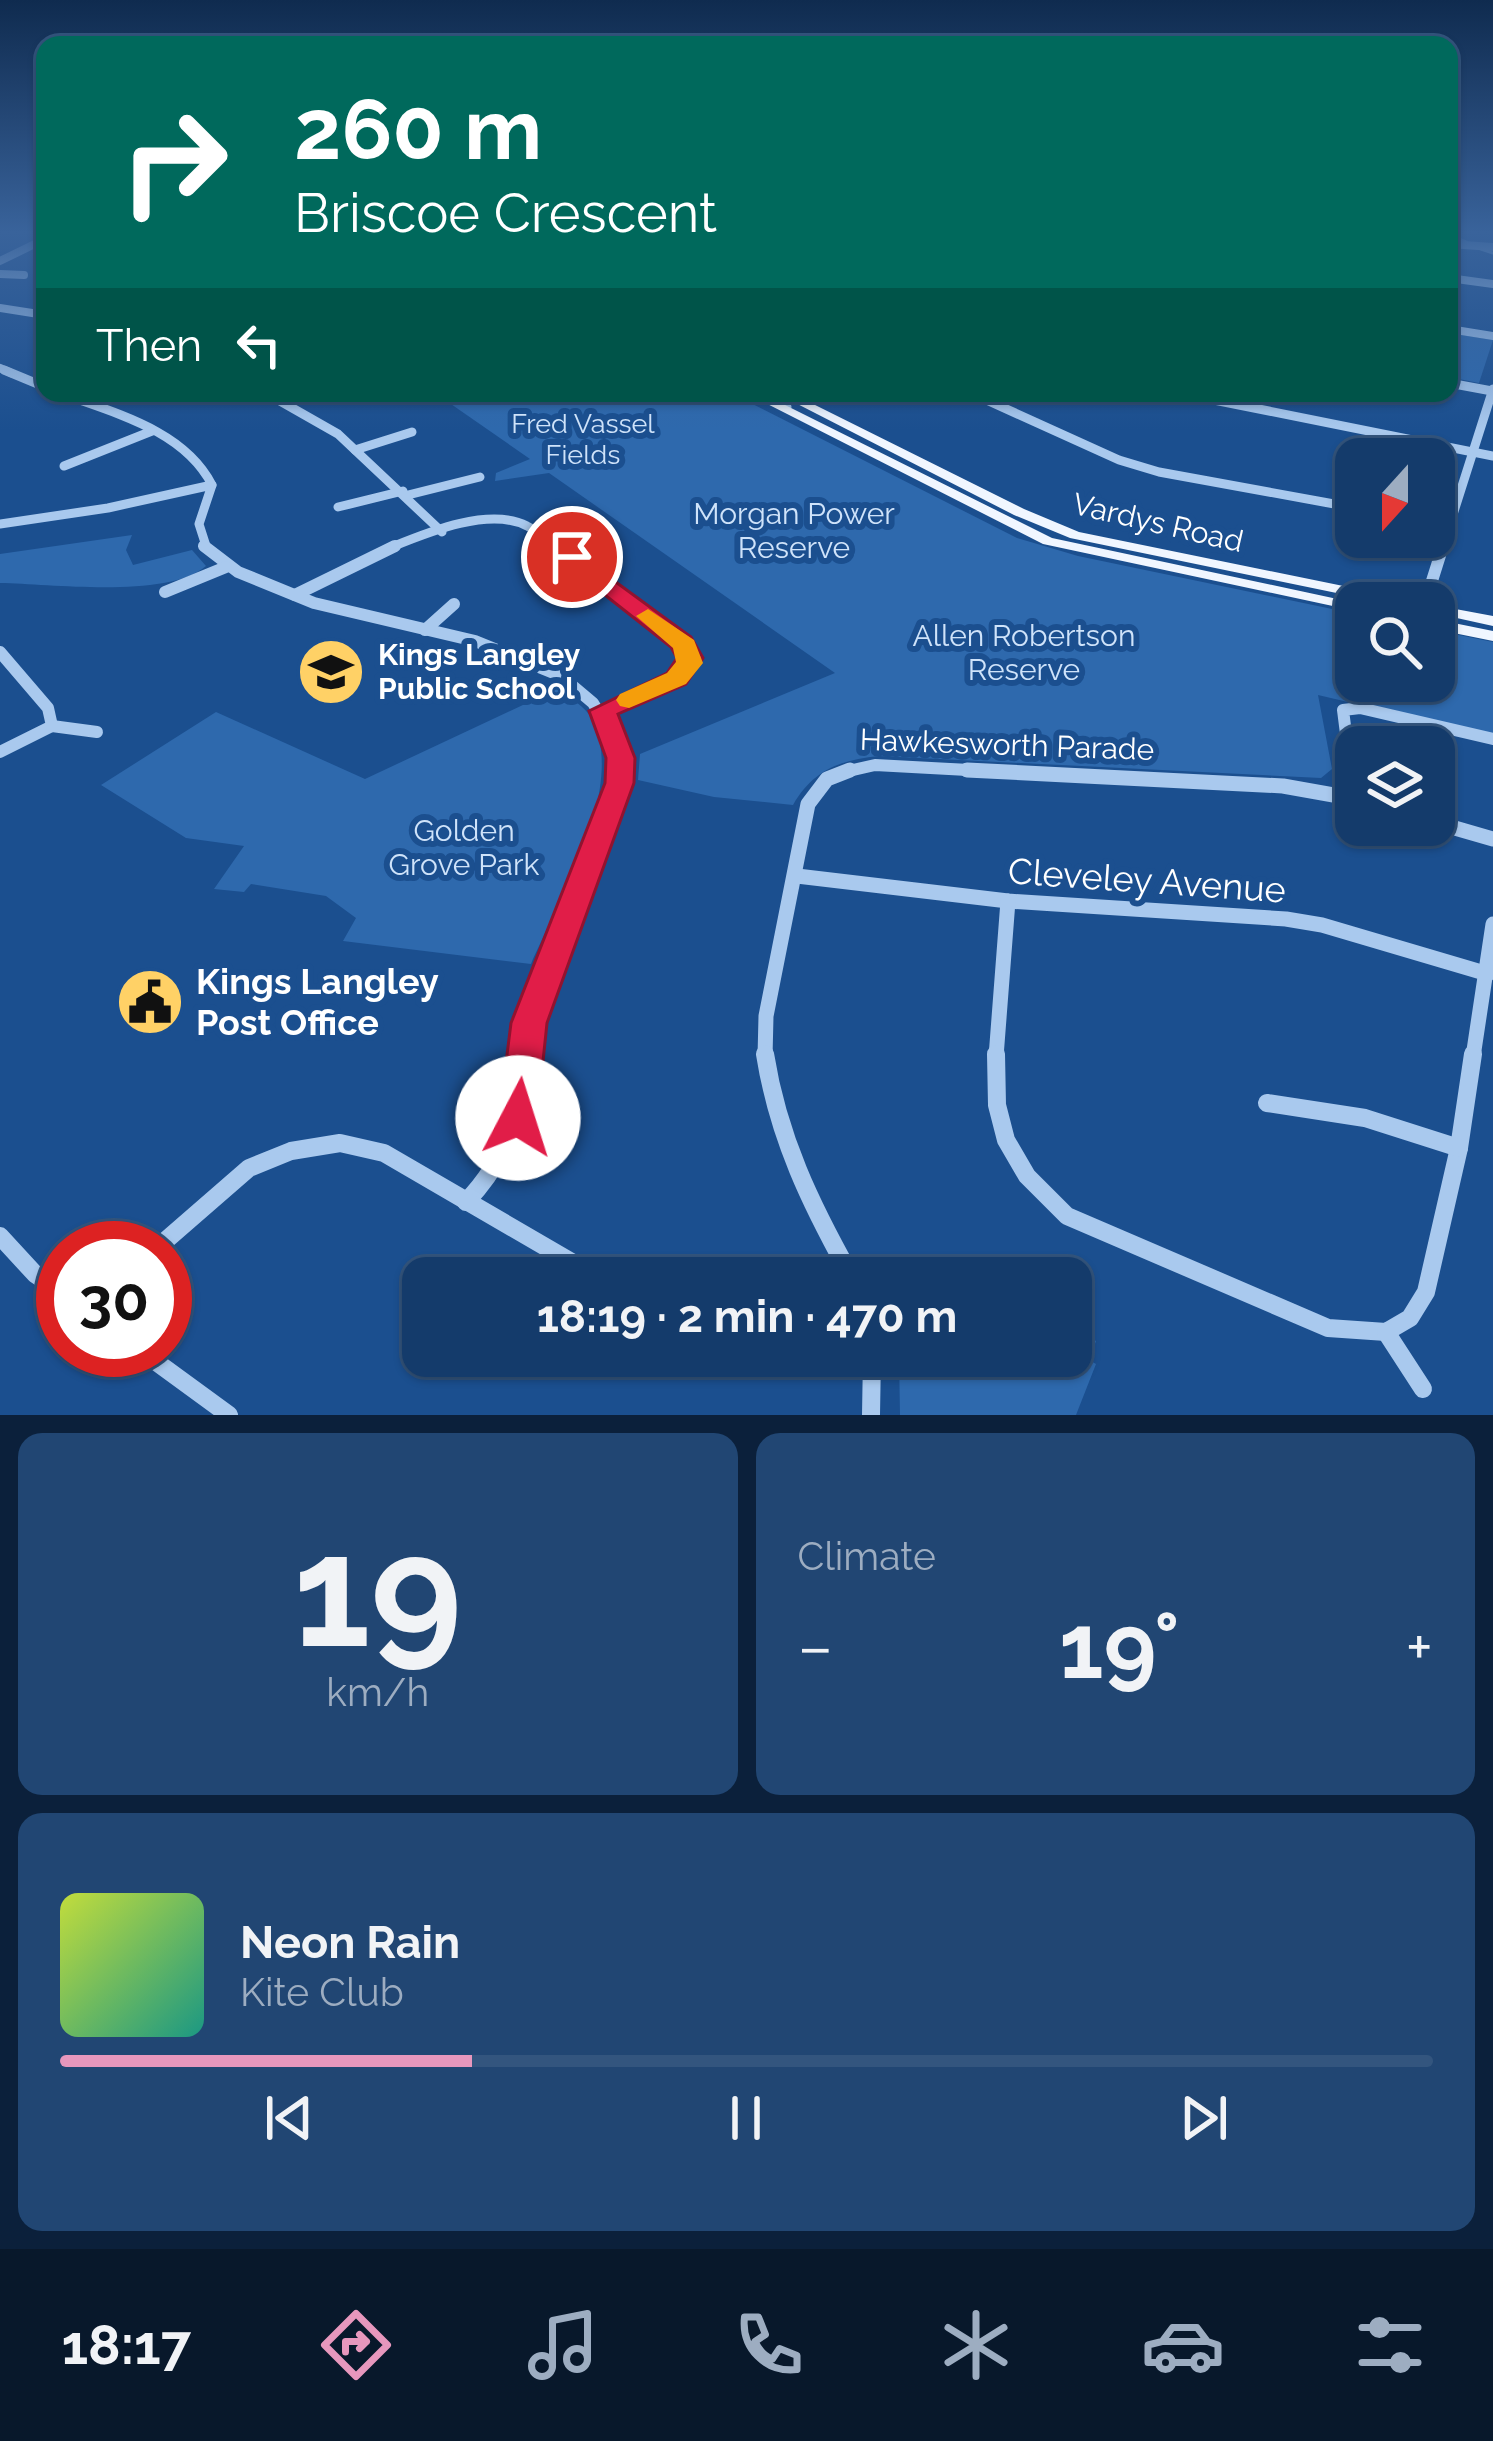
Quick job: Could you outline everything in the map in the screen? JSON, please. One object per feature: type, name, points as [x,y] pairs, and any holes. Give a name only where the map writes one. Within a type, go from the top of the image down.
[{"type":"main road","name":"Vardys Road","points":[[770,402],[1048,541],[1335,603]]},
{"type":"main road","name":"Vardys Road","points":[[800,402],[1060,530],[1335,588]]},
{"type":"main road","points":[[1455,613],[1493,621]]},
{"type":"main road","points":[[1455,628],[1493,636]]},
{"type":"street","points":[[0,308],[36,314]]},
{"type":"street","points":[[1458,330],[1493,336]]},
{"type":"street","points":[[0,368],[36,383]]},
{"type":"street","points":[[0,385],[22,378]]},
{"type":"street","points":[[1455,510],[1493,390],[1458,384]]},
{"type":"street","points":[[82,402],[152,431],[196,458],[212,485],[199,529],[204,543],[226,567],[330,609],[526,658],[559,675],[603,711],[621,758],[620,783],[529,1023],[512,1136],[466,1202]]},
{"type":"street","points":[[285,402],[355,450],[406,493],[442,532]]},
{"type":"street","points":[[775,402],[791,413]]},
{"type":"street","points":[[991,402],[1120,460],[1159,472],[1335,504]]},
{"type":"street","points":[[1224,402],[1493,456]]},
{"type":"street","points":[[64,466],[152,431]]},
{"type":"street","points":[[355,450],[412,432]]},
{"type":"street","points":[[338,507],[480,477]]},
{"type":"street","points":[[0,524],[108,508],[212,485]]},
{"type":"street","points":[[295,595],[363,557],[442,532],[502,520],[530,526],[685,645],[690,658],[681,675],[603,711]]},
{"type":"street","points":[[165,592],[226,567]]},
{"type":"street","points":[[425,630],[454,604]]},
{"type":"street","points":[[0,652],[48,708],[52,726]]},
{"type":"street","points":[[1345,726],[1343,710],[1360,708],[1435,726]]},
{"type":"street","points":[[0,752],[52,726],[97,732]]},
{"type":"street","points":[[1455,731],[1493,740]]},
{"type":"street","name":"Hawkesworth Parade","points":[[840,1257],[806,1197],[776,1113],[765,1054],[766,1016],[808,804],[818,785],[848,769],[875,765],[1283,786],[1335,795]]},
{"type":"street","points":[[1455,828],[1493,839]]},
{"type":"street","name":"Cleveley Avenue","points":[[796,876],[1009,902],[1286,919],[1322,925],[1487,974]]},
{"type":"street","points":[[1009,902],[996,1089],[1000,1126],[1014,1159],[1040,1194],[1067,1216],[1263,1304],[1328,1328],[1386,1332],[1410,1318],[1426,1292],[1459,1148],[1493,924]]},
{"type":"street","points":[[1267,1103],[1311,1105],[1379,1119],[1459,1148]]},
{"type":"street","points":[[186,1221],[231,1180],[269,1158],[340,1143],[384,1153],[562,1257]]},
{"type":"street","points":[[0,1236],[36,1275]]},
{"type":"street","points":[[1386,1332],[1423,1389]]},
{"type":"street","points":[[177,1377],[229,1415]]},
{"type":"street","points":[[871,1415],[872,1377]]},
{"type":"green space","points":[[1458,334],[1493,340],[1479,383],[1458,379]]},
{"type":"green space","name":"Allen Robertson Reserve","points":[[448,402],[749,402],[1017,538],[1078,556],[1335,610],[1335,699],[1318,695],[1332,769],[1321,778],[879,756],[829,769],[809,783],[793,805],[714,797],[638,780],[640,754],[835,673],[549,473],[495,481],[496,473],[530,459]]},
{"type":"green space","points":[[132,535],[126,550],[133,565],[192,550],[206,566],[165,583],[138,586],[0,583],[0,554]]},
{"type":"green space","name":"Allen Robertson Reserve","points":[[1455,634],[1493,642],[1493,736],[1348,702],[1455,702]]},
{"type":"green space","name":"Golden Grove Park","points":[[557,689],[592,719],[601,747],[601,777],[585,843],[531,964],[343,941],[356,918],[326,896],[251,884],[244,892],[214,889],[244,846],[186,838],[101,785],[216,712],[365,779]]},
{"type":"green space","points":[[899,1377],[1091,1377],[1076,1415],[900,1415]]},
{"type":"slow traffic","points":[[629,700],[677,679],[690,663],[685,645],[648,616]]},
{"type":"place","name":"Kings Langley Public School","points":[[331,672]]},
{"type":"place","name":"Kings Langley Post Office","points":[[150,1002]]},
{"type":"route","points":[[518,1118],[529,1023],[620,783],[621,758],[603,711],[677,679],[690,658],[682,643],[572,557]]},
{"type":"park label","name":"Fred Vassel Fields","points":[[583,440]]},
{"type":"park label","name":"Morgan Power Reserve","points":[[794,531]]}]
